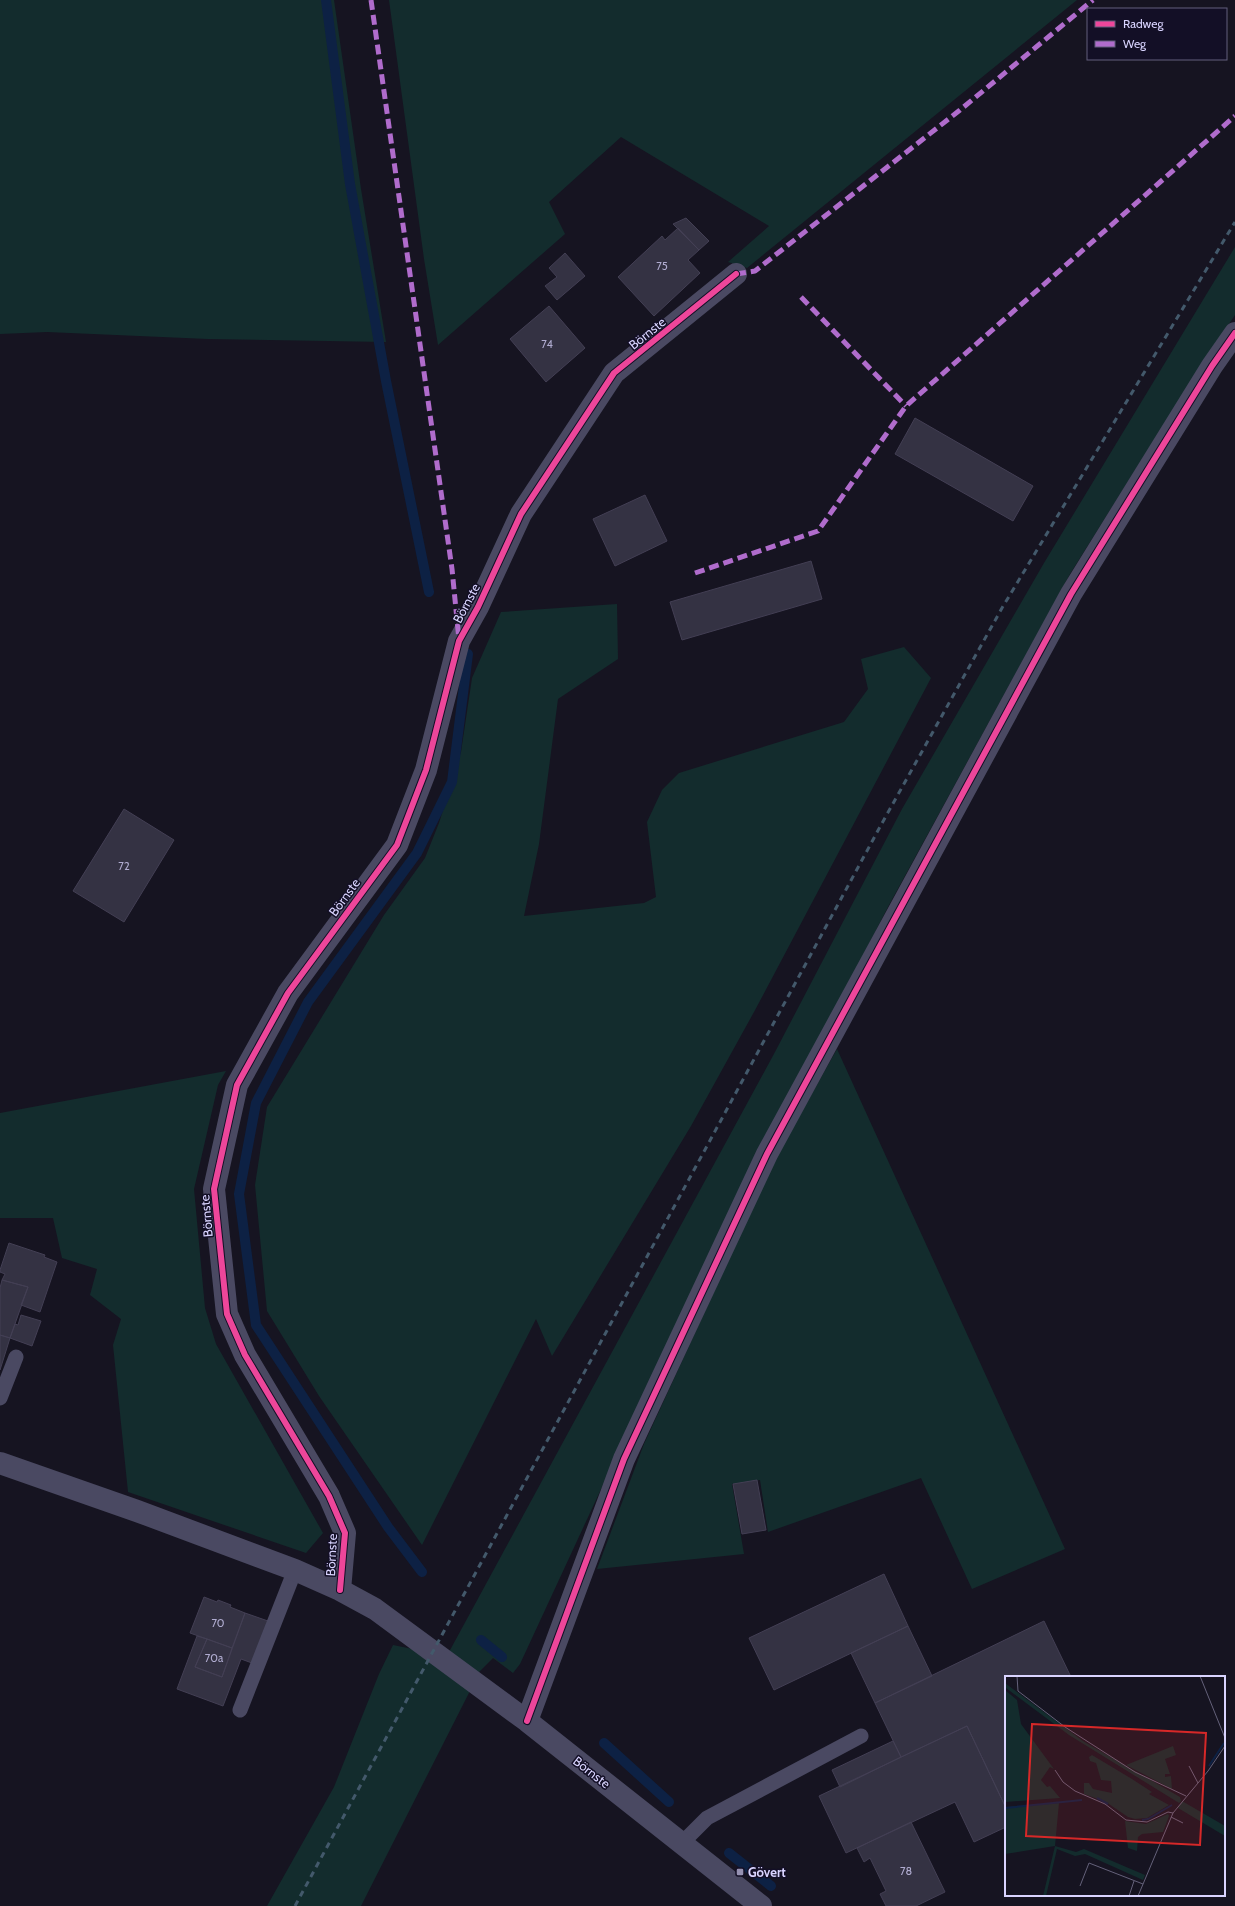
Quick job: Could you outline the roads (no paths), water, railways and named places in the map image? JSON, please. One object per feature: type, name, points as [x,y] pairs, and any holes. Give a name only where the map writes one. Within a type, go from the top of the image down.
[{"type":"street","name":"Börnste","points":[[340,1590],[345,1533],[329,1496],[245,1355],[227,1314],[214,1189],[237,1085],[288,993],[396,845],[426,770],[459,641],[478,606],[521,514],[614,373],[736,274]]},
{"type":"street","points":[[527,1721],[624,1459],[767,1154],[1071,594],[1235,332]]},
{"type":"street","name":"Börnste","points":[[0,1463],[137,1511],[295,1570],[340,1590],[375,1609],[527,1721],[762,1906]]},
{"type":"lane","points":[[0,1398],[16,1357]]},
{"type":"lane","points":[[240,1710],[295,1570]]},
{"type":"lane","points":[[682,1843],[707,1818],[861,1736]]},
{"type":"waterway","points":[[326,0],[350,184],[386,381],[429,592]]},
{"type":"waterway","points":[[422,1572],[388,1527],[256,1325],[239,1194],[256,1103],[308,1002],[417,853],[452,782],[468,654]]},
{"type":"waterway","points":[[481,1640],[502,1657]]},
{"type":"waterway","points":[[604,1743],[669,1802]]},
{"type":"waterway","points":[[729,1853],[771,1886]]},
{"type":"railway","points":[[295,1906],[881,825],[1002,608],[1235,222]]},
{"type":"place","name":"Gövert","points":[[740,1872]]}]
